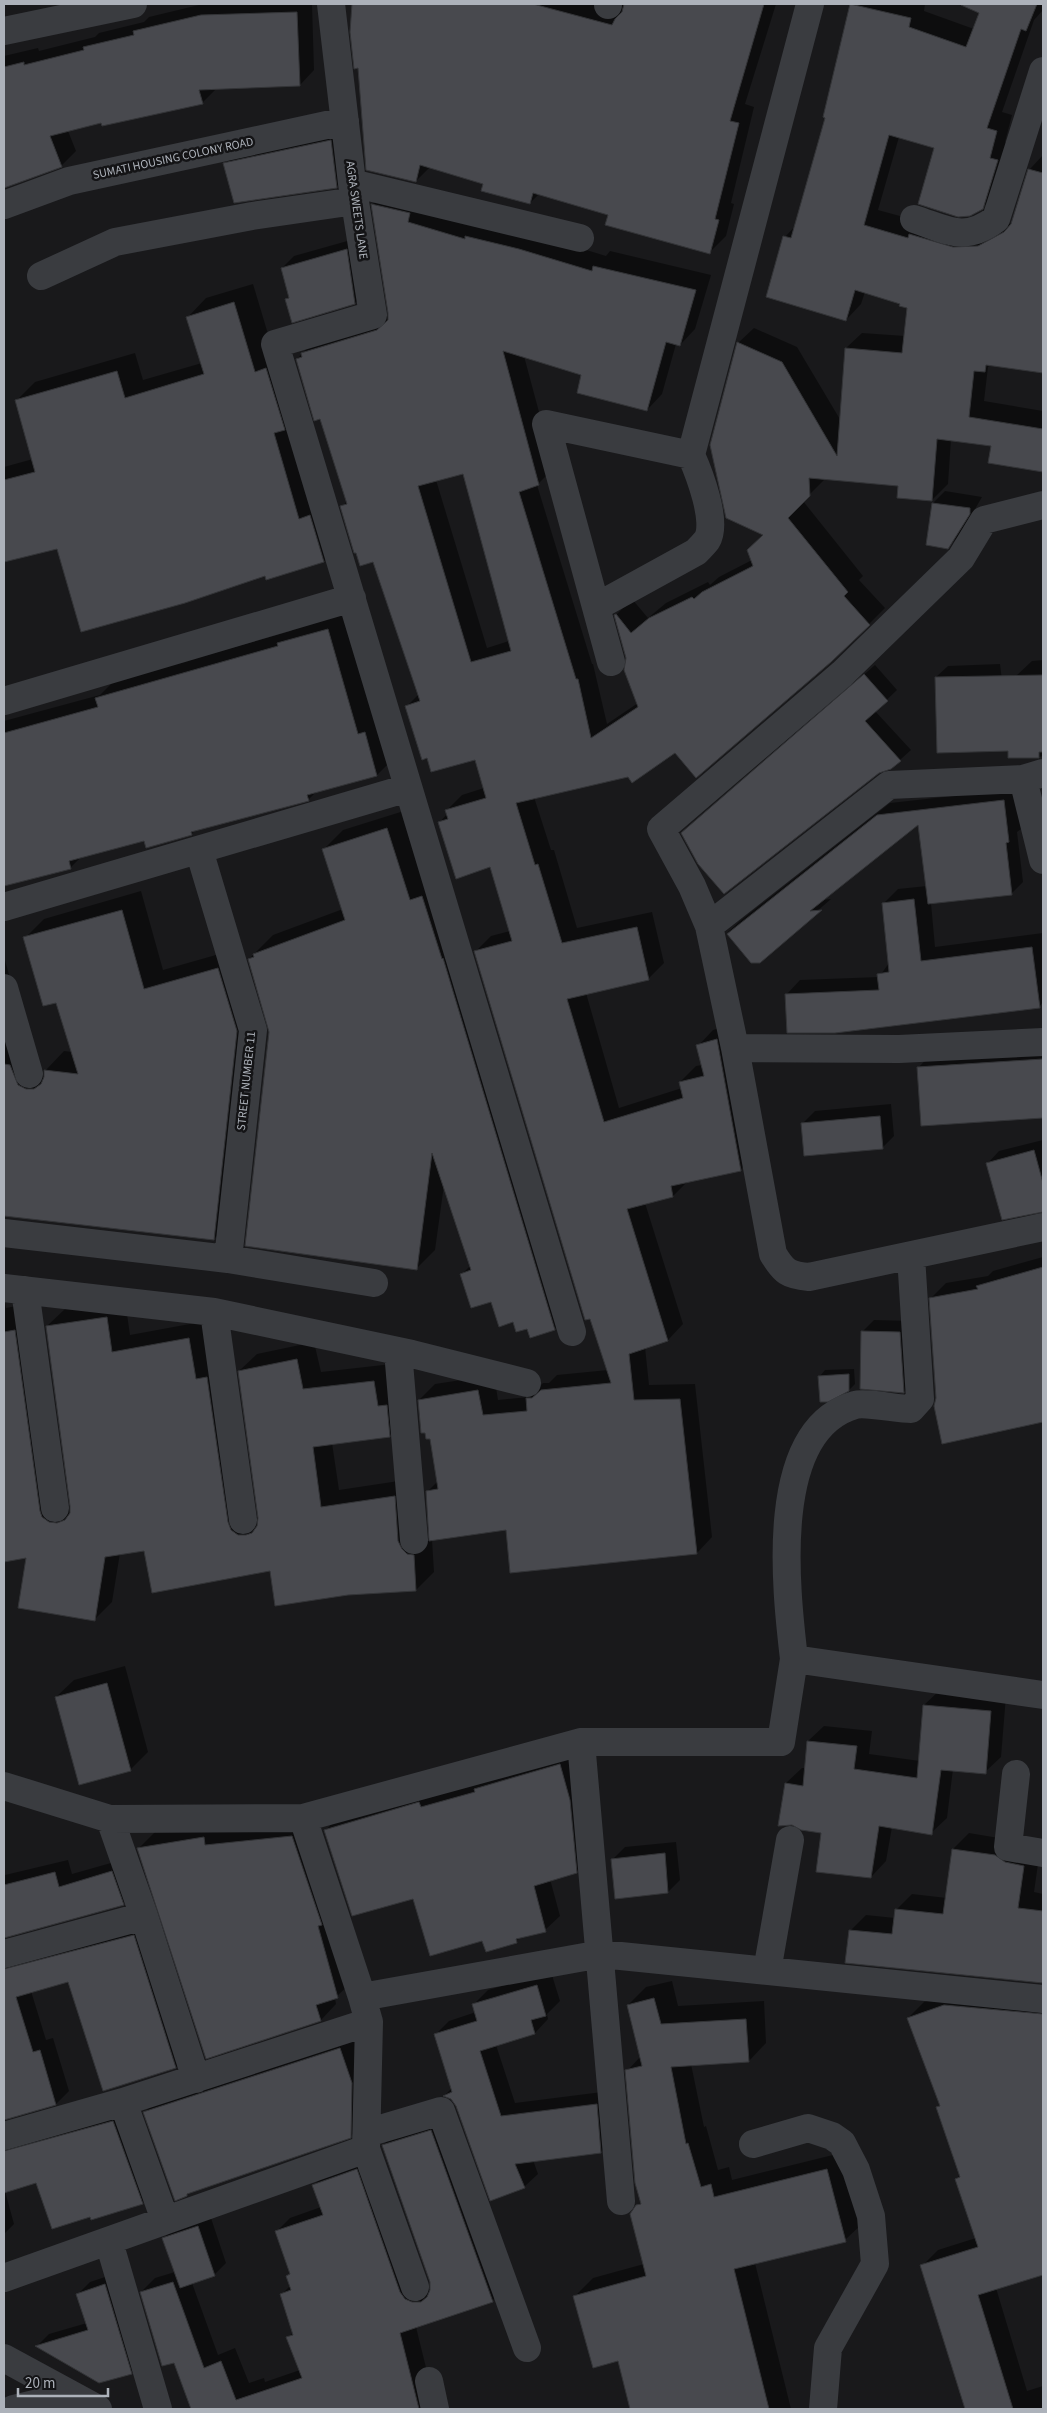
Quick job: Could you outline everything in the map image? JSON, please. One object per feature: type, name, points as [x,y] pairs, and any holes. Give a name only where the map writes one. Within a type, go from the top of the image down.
[{"type":"street","points":[[4,31],[133,4]]},
{"type":"street","name":"AGRA SWEETS LANE","points":[[331,4],[354,192],[373,315],[274,344],[352,598]]},
{"type":"street","points":[[596,606],[696,552],[708,538],[708,512],[702,480],[691,455],[810,4]]},
{"type":"street","points":[[914,219],[962,234],[974,232],[996,219],[1043,71]]},
{"type":"street","name":"SUMATI HOUSING COLONY ROAD","points":[[4,205],[69,181],[345,121]]},
{"type":"street","points":[[41,276],[115,242],[252,216],[354,192],[580,238]]},
{"type":"street","points":[[611,662],[546,424],[691,455]]},
{"type":"street","points":[[1043,505],[984,520],[961,558],[842,674],[661,829],[692,886],[709,926],[735,1048],[773,1254],[783,1271],[795,1276],[809,1277],[1043,1228]]},
{"type":"street","points":[[4,701],[352,598],[572,1332]]},
{"type":"street","points":[[709,926],[889,785],[1033,776],[1043,860]]},
{"type":"street","points":[[4,907],[408,788]]},
{"type":"street","name":"STREET NUMBER 11","points":[[199,850],[253,1030],[228,1260]]},
{"type":"street","points":[[4,988],[29,1074]]},
{"type":"street","points":[[735,1048],[899,1049],[1043,1042]]},
{"type":"street","points":[[4,1233],[228,1260],[374,1283]]},
{"type":"street","points":[[4,1786],[110,1819],[302,1818],[581,1742],[781,1742],[794,1659],[786,1524],[801,1456],[815,1431],[828,1419],[855,1405],[911,1409],[920,1399],[910,1256]]},
{"type":"street","points":[[56,1508],[15,1289],[214,1312],[398,1351],[527,1384]]},
{"type":"street","points":[[214,1312],[243,1520]]},
{"type":"street","points":[[398,1351],[414,1540]]},
{"type":"street","points":[[794,1659],[1043,1695]]},
{"type":"street","points":[[581,1742],[621,2200]]},
{"type":"street","points":[[1016,1774],[1008,1847],[1043,1853]]},
{"type":"street","points":[[302,1818],[365,2009],[366,2141],[415,2287]]},
{"type":"street","points":[[110,1819],[144,1916],[196,2079]]},
{"type":"street","points":[[767,1971],[790,1840]]},
{"type":"street","points":[[4,1954],[144,1916]]},
{"type":"street","points":[[4,2136],[196,2079],[365,2009],[601,1954],[1043,1999]]},
{"type":"street","points":[[123,2102],[165,2220]]},
{"type":"street","points":[[4,2278],[109,2242],[441,2111],[527,2348]]},
{"type":"street","points":[[753,2144],[808,2128],[832,2136],[842,2143],[856,2170],[871,2216],[875,2264],[828,2348],[823,2409]]},
{"type":"street","points":[[109,2242],[158,2409]]},
{"type":"street","points":[[4,2358],[98,2409]]},
{"type":"street","points":[[429,2382],[435,2409]]},
{"type":"street","points":[[14,2409],[71,2394]]},
{"type":"building","points":[[352,4],[533,4],[612,25],[622,12],[624,4],[764,4],[730,121],[739,123],[715,219],[719,220],[710,254],[605,225],[608,215],[533,193],[530,204],[481,191],[483,184],[420,165],[416,182],[366,170],[358,68],[354,69],[350,32]]},
{"type":"building","points":[[850,4],[911,18],[909,27],[966,47],[979,13],[961,4],[1037,4],[1026,31],[1021,29],[987,128],[997,131],[990,158],[998,160],[983,209],[970,216],[958,217],[918,204],[934,148],[889,135],[864,225],[908,238],[909,234],[953,247],[978,246],[1004,232],[1011,224],[1028,169],[1043,173],[1043,373],[986,365],[985,372],[974,371],[969,417],[1043,429],[1043,472],[988,463],[991,446],[937,439],[932,501],[897,498],[898,486],[809,478],[810,496],[788,518],[848,592],[844,596],[870,625],[831,662],[696,778],[675,753],[632,783],[628,777],[516,803],[535,865],[538,864],[562,943],[637,927],[649,980],[567,999],[604,1122],[683,1098],[679,1082],[704,1076],[696,1045],[717,1039],[741,1171],[671,1186],[673,1197],[627,1209],[668,1341],[629,1354],[634,1400],[680,1399],[697,1554],[510,1573],[506,1530],[429,1541],[426,1491],[438,1489],[430,1439],[426,1439],[425,1433],[421,1433],[418,1400],[478,1390],[483,1415],[527,1411],[526,1398],[532,1398],[541,1390],[611,1383],[590,1319],[585,1320],[474,951],[512,941],[490,867],[456,879],[438,822],[448,819],[445,810],[486,798],[475,760],[431,772],[427,758],[422,760],[405,706],[420,701],[373,562],[360,566],[356,553],[354,553],[340,506],[347,504],[320,419],[314,421],[296,359],[302,357],[301,353],[377,330],[388,320],[371,204],[410,213],[408,222],[465,239],[465,236],[519,249],[592,271],[593,266],[696,290],[680,346],[666,342],[647,411],[577,393],[581,375],[503,351],[539,485],[519,492],[576,679],[578,679],[591,738],[638,707],[624,670],[626,658],[614,615],[616,614],[631,633],[649,618],[692,597],[694,599],[702,592],[753,566],[747,550],[763,535],[726,518],[710,445],[737,342],[782,362],[837,456],[845,348],[902,353],[907,308],[899,306],[900,304],[855,290],[846,321],[766,297],[783,236],[791,238],[825,118],[823,117]],"holes":[[[463,474],[511,651],[471,662],[418,486]]]},
{"type":"building","points":[[297,12],[300,86],[199,90],[203,104],[102,126],[101,123],[50,136],[62,167],[4,188],[4,67],[24,62],[24,65],[84,50],[83,47],[134,35],[133,31],[201,15]]},
{"type":"building","points":[[331,140],[337,188],[234,203],[223,163]]},
{"type":"building","points":[[347,249],[355,304],[292,323],[285,299],[289,298],[281,268]]},
{"type":"building","points":[[234,302],[255,372],[266,368],[285,430],[274,433],[299,519],[310,515],[324,562],[266,580],[265,576],[185,603],[81,632],[57,549],[4,562],[4,480],[35,472],[15,400],[117,371],[125,398],[204,374],[186,317]]},
{"type":"building","points":[[932,503],[970,508],[970,514],[948,549],[926,545]]},
{"type":"building","points":[[328,629],[358,734],[365,732],[377,776],[307,795],[309,801],[191,832],[192,835],[146,848],[144,841],[69,861],[71,869],[4,886],[4,733],[98,707],[95,698],[278,646],[277,643]]},
{"type":"building","points":[[864,674],[888,701],[865,721],[901,761],[891,769],[879,773],[724,894],[698,864],[681,833]]},
{"type":"building","points":[[1043,675],[1043,752],[1039,752],[1039,758],[1008,758],[1008,751],[937,753],[935,677]]},
{"type":"building","points":[[1004,800],[1009,842],[1006,843],[1012,895],[928,904],[918,825],[810,911],[822,910],[760,963],[751,963],[727,934],[877,815]]},
{"type":"building","points":[[387,828],[410,900],[422,896],[443,958],[555,1330],[530,1338],[527,1329],[516,1332],[513,1322],[499,1327],[491,1302],[471,1308],[460,1274],[471,1270],[432,1153],[417,1270],[245,1246],[269,1032],[248,959],[254,957],[253,954],[345,920],[322,849]]},
{"type":"building","points":[[914,899],[921,961],[1032,947],[1040,1008],[835,1033],[787,1033],[785,994],[879,990],[877,974],[889,972],[882,903]]},
{"type":"building","points":[[122,910],[144,989],[218,968],[237,1031],[214,1240],[4,1216],[4,1064],[10,1065],[18,1085],[26,1089],[34,1089],[41,1084],[44,1070],[78,1074],[56,1003],[43,1006],[23,937]]},
{"type":"building","points":[[1043,1059],[1043,1118],[921,1126],[917,1067]]},
{"type":"building","points":[[880,1116],[883,1149],[804,1156],[801,1123]]},
{"type":"building","points":[[1034,1150],[1043,1183],[1043,1212],[1002,1220],[986,1163]]},
{"type":"building","points":[[1043,1267],[1043,1422],[942,1444],[934,1406],[936,1398],[929,1298],[978,1289],[976,1286]]},
{"type":"building","points":[[107,1317],[112,1352],[189,1338],[196,1379],[207,1377],[228,1522],[231,1530],[238,1535],[252,1533],[257,1526],[258,1518],[238,1371],[297,1359],[303,1389],[374,1381],[378,1406],[387,1405],[390,1437],[313,1447],[321,1507],[395,1496],[398,1541],[407,1554],[414,1555],[416,1591],[348,1595],[275,1606],[270,1571],[152,1593],[144,1551],[105,1557],[95,1621],[18,1608],[26,1558],[4,1562],[4,1332],[15,1330],[40,1511],[42,1517],[49,1522],[57,1523],[65,1520],[70,1513],[70,1506],[46,1326]]},
{"type":"building","points":[[861,1331],[900,1332],[904,1393],[860,1389]]},
{"type":"building","points":[[849,1374],[849,1391],[828,1402],[820,1402],[818,1376]]},
{"type":"building","points":[[107,1683],[131,1771],[79,1785],[55,1697]]},
{"type":"building","points":[[923,1705],[991,1711],[986,1774],[941,1770],[932,1835],[879,1826],[871,1878],[816,1872],[821,1833],[801,1830],[792,1825],[778,1826],[785,1783],[803,1786],[807,1741],[857,1746],[854,1769],[917,1778]]},
{"type":"building","points":[[560,1764],[570,1800],[577,1873],[534,1886],[546,1932],[516,1939],[517,1943],[486,1952],[482,1941],[430,1956],[413,1899],[352,1916],[324,1830],[419,1802],[421,1807],[475,1792],[474,1789]]},
{"type":"building","points":[[292,1836],[322,1925],[318,1926],[338,1998],[316,2005],[321,2021],[206,2059],[137,1848],[204,1837],[205,1845]]},
{"type":"building","points":[[952,1849],[995,1855],[1005,1862],[1024,1866],[1018,1908],[1043,1911],[1043,1983],[845,1963],[849,1930],[892,1934],[895,1909],[943,1914]]},
{"type":"building","points":[[665,1853],[668,1893],[615,1899],[611,1859]]},
{"type":"building","points":[[112,1871],[124,1905],[4,1938],[4,1885],[55,1872],[59,1887]]},
{"type":"building","points":[[134,1935],[176,2068],[103,2091],[68,1982],[16,1997],[33,2052],[40,2050],[56,2105],[4,2120],[4,1969]]},
{"type":"building","points":[[537,1985],[546,2016],[531,2020],[535,2034],[480,2051],[501,2116],[597,2104],[601,2153],[515,2164],[525,2188],[490,2201],[456,2106],[451,2099],[443,2096],[452,2092],[434,2034],[477,2021],[472,2004]]},
{"type":"building","points":[[654,1998],[661,2024],[746,2019],[749,2062],[671,2067],[686,2144],[688,2143],[701,2187],[711,2184],[714,2197],[827,2169],[846,2242],[734,2269],[769,2409],[630,2409],[618,2361],[593,2368],[573,2296],[646,2276],[630,2214],[636,2205],[641,2204],[635,2183],[625,2070],[642,2066],[627,2005]]},
{"type":"building","points":[[944,2005],[1043,2014],[1043,2275],[978,2295],[1013,2409],[965,2409],[920,2265],[978,2247],[955,2179],[960,2177],[936,2107],[940,2106],[907,2018]]},
{"type":"building","points":[[340,2048],[352,2083],[351,2138],[187,2194],[187,2196],[175,2201],[143,2112]]},
{"type":"building","points":[[113,2121],[143,2204],[91,2220],[90,2217],[52,2229],[36,2183],[4,2193],[4,2151]]},
{"type":"building","points":[[431,2130],[493,2302],[400,2333],[419,2409],[191,2409],[174,2363],[162,2366],[140,2292],[173,2282],[204,2368],[221,2361],[236,2400],[302,2378],[286,2337],[293,2335],[280,2294],[291,2290],[286,2276],[290,2274],[275,2231],[323,2215],[312,2185],[357,2169],[400,2292],[405,2299],[412,2302],[421,2302],[427,2297],[430,2290],[430,2282],[382,2145]]},
{"type":"building","points":[[198,2226],[215,2276],[180,2288],[162,2238]]},
{"type":"building","points":[[105,2284],[132,2374],[99,2383],[35,2346],[88,2330],[76,2294]]}]
